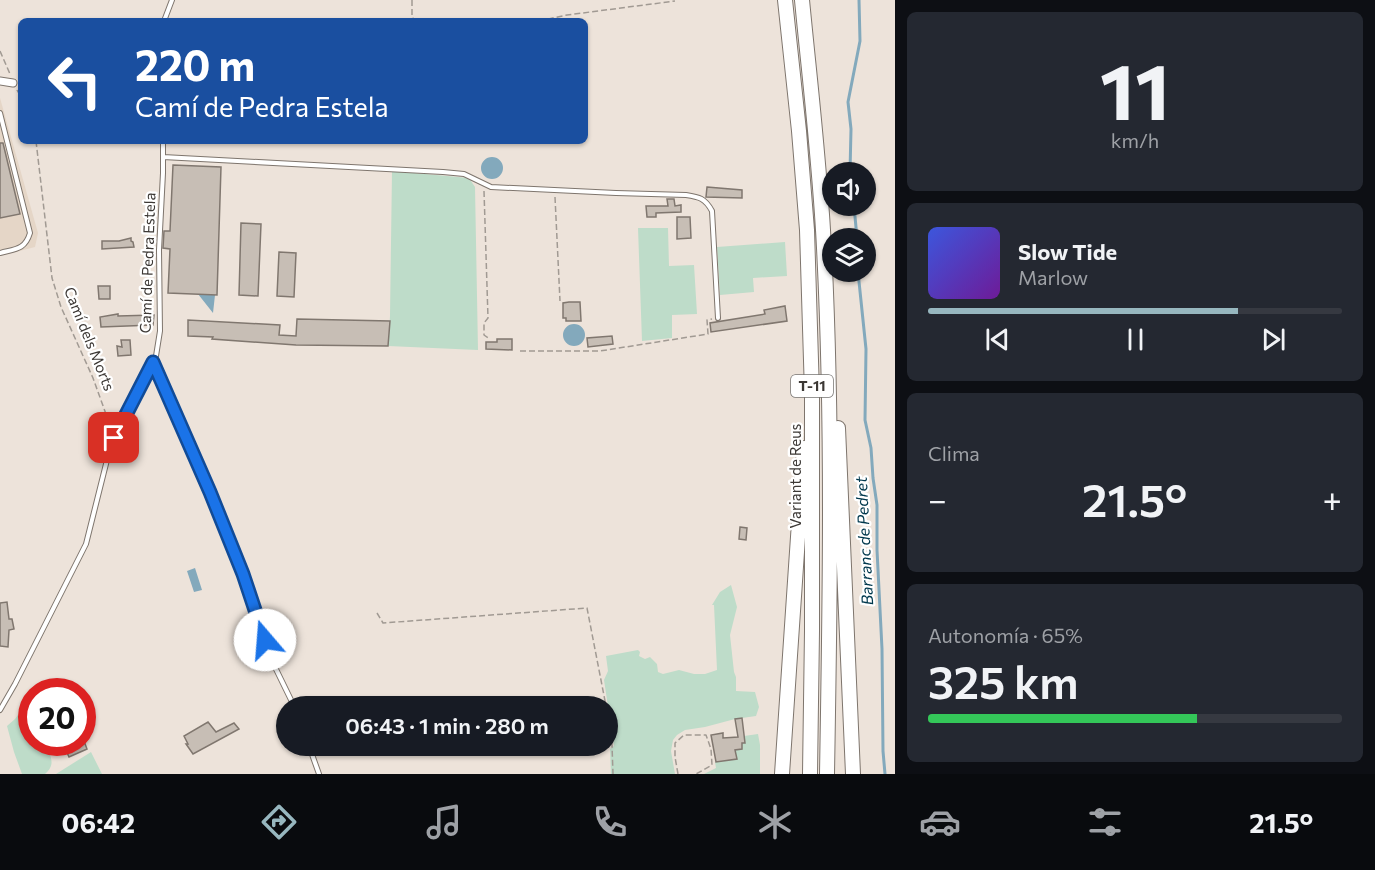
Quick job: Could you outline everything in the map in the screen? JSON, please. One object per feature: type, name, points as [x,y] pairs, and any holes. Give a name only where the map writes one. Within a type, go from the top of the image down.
[{"type":"highway","name":"Variant de Reus","points":[[785,0],[807,230],[812,393],[810,774]]},
{"type":"highway","name":"T-11","points":[[802,0],[824,247],[829,389],[827,774]]},
{"type":"highway","points":[[814,118],[830,247],[853,774]]},
{"type":"highway","points":[[782,774],[804,454],[807,230]]},
{"type":"street","points":[[0,81],[13,82]]},
{"type":"lane","points":[[165,18],[172,0]]},
{"type":"lane","points":[[0,113],[30,233],[27,243],[22,247],[0,253]]},
{"type":"lane","name":"Camí de Pedra Estela","points":[[0,710],[21,674],[86,544],[114,438],[156,356],[160,331],[159,250],[163,144]]},
{"type":"lane","points":[[163,157],[443,172],[464,174],[491,187],[696,196],[707,202],[712,211],[718,318]]},
{"type":"lane","points":[[153,362],[202,472],[243,574],[272,662],[289,696]]},
{"type":"lane","points":[[313,756],[319,774]]},
{"type":"path","points":[[411,0],[413,18]]},
{"type":"path","points":[[553,18],[675,1]]},
{"type":"path","name":"Camí dels Morts","points":[[36,144],[52,278],[61,307],[93,378],[114,438]]},
{"type":"path","points":[[484,184],[488,318],[484,323],[484,335],[490,339]]},
{"type":"path","points":[[554,190],[560,302]]},
{"type":"path","points":[[520,351],[600,351],[708,334],[706,320],[718,318]]},
{"type":"path","points":[[377,613],[383,622],[587,608],[604,696]]},
{"type":"path","points":[[678,774],[675,743],[684,735],[706,735],[711,749],[712,765],[696,774]]},
{"type":"path","points":[[612,756],[613,774]]},
{"type":"shaded area","points":[[0,98],[38,233],[35,247],[0,256]]},
{"type":"green space","points":[[392,171],[469,178],[475,187],[478,350],[388,346]]},
{"type":"green space","points":[[638,228],[668,228],[669,266],[694,265],[697,314],[672,315],[672,338],[642,341]]},
{"type":"green space","points":[[785,242],[787,276],[753,278],[754,292],[720,295],[717,247]]},
{"type":"green space","points":[[731,585],[737,607],[730,635],[736,691],[755,692],[759,707],[756,716],[685,730],[677,735],[673,740],[671,751],[675,774],[611,774],[610,756],[618,756],[618,696],[606,696],[604,680],[608,671],[606,656],[638,650],[639,656],[645,659],[650,657],[657,664],[658,672],[663,674],[679,670],[705,674],[717,670],[714,605],[712,605],[720,592]]},
{"type":"green space","points":[[18,715],[18,756],[50,756],[52,763],[45,774],[22,774],[7,726]]},
{"type":"green space","points":[[758,734],[760,774],[704,774],[716,768],[715,762],[737,759],[735,750],[742,748],[742,743],[745,742],[744,736]]},
{"type":"green space","points":[[85,756],[93,756],[102,774],[56,774]]},
{"type":"water","points":[[488,157],[496,157],[503,164],[503,172],[496,179],[488,179],[481,172],[481,164]]},
{"type":"water","points":[[198,294],[215,295],[213,313]]},
{"type":"water","points":[[574,324],[582,327],[585,335],[582,343],[574,346],[566,343],[563,335],[566,327]]},
{"type":"water","points":[[195,568],[202,590],[194,592],[187,571]]},
{"type":"building","points":[[0,143],[3,143],[20,214],[0,218]]},
{"type":"building","points":[[173,165],[221,167],[217,295],[168,293],[170,249],[163,248],[164,231],[170,231]]},
{"type":"building","points":[[707,187],[742,190],[742,198],[706,197]]},
{"type":"building","points":[[667,199],[674,199],[675,206],[681,205],[681,212],[656,213],[656,217],[647,217],[646,206],[668,206]]},
{"type":"building","points":[[677,217],[690,217],[691,238],[677,239]]},
{"type":"building","points":[[241,223],[261,224],[258,296],[239,295]]},
{"type":"building","points":[[131,238],[134,247],[102,249],[102,241]]},
{"type":"building","points":[[279,252],[296,253],[294,297],[277,296]]},
{"type":"building","points":[[98,286],[110,286],[110,299],[99,299]]},
{"type":"building","points":[[580,302],[581,321],[566,321],[566,318],[563,318],[563,303]]},
{"type":"building","points":[[785,306],[787,321],[711,332],[710,323],[765,314],[764,310]]},
{"type":"building","points":[[118,314],[118,316],[154,315],[153,325],[101,327],[100,317]]},
{"type":"building","points":[[297,319],[390,321],[388,346],[296,345],[188,336],[188,320],[280,325],[279,335],[296,336]]},
{"type":"building","points":[[612,336],[613,344],[588,347],[587,338]]},
{"type":"building","points":[[497,339],[512,339],[512,350],[486,349],[486,342],[497,342]]},
{"type":"building","points":[[121,340],[130,340],[131,355],[118,356],[117,346],[122,347]]},
{"type":"building","points":[[740,527],[747,528],[746,540],[739,539]]},
{"type":"building","points":[[7,602],[9,619],[12,619],[14,629],[9,630],[8,647],[0,646],[0,603]]},
{"type":"building","points":[[742,718],[745,743],[742,743],[742,749],[735,750],[737,759],[716,762],[711,735],[723,733],[723,738],[738,737],[735,719]]},
{"type":"building","points":[[208,722],[216,732],[234,723],[239,729],[193,754],[184,736]]},
{"type":"waterway","name":"Barranc de Pedret","points":[[850,162],[851,129],[848,102],[860,41],[859,0]]},
{"type":"waterway","name":"Barranc de Pedret","points":[[855,216],[856,228]]},
{"type":"waterway","name":"Barranc de Pedret","points":[[859,282],[866,349],[865,420],[871,448],[877,505],[885,774]]},
{"type":"route","points":[[114,438],[153,362],[202,472],[243,574],[265,640]]}]
